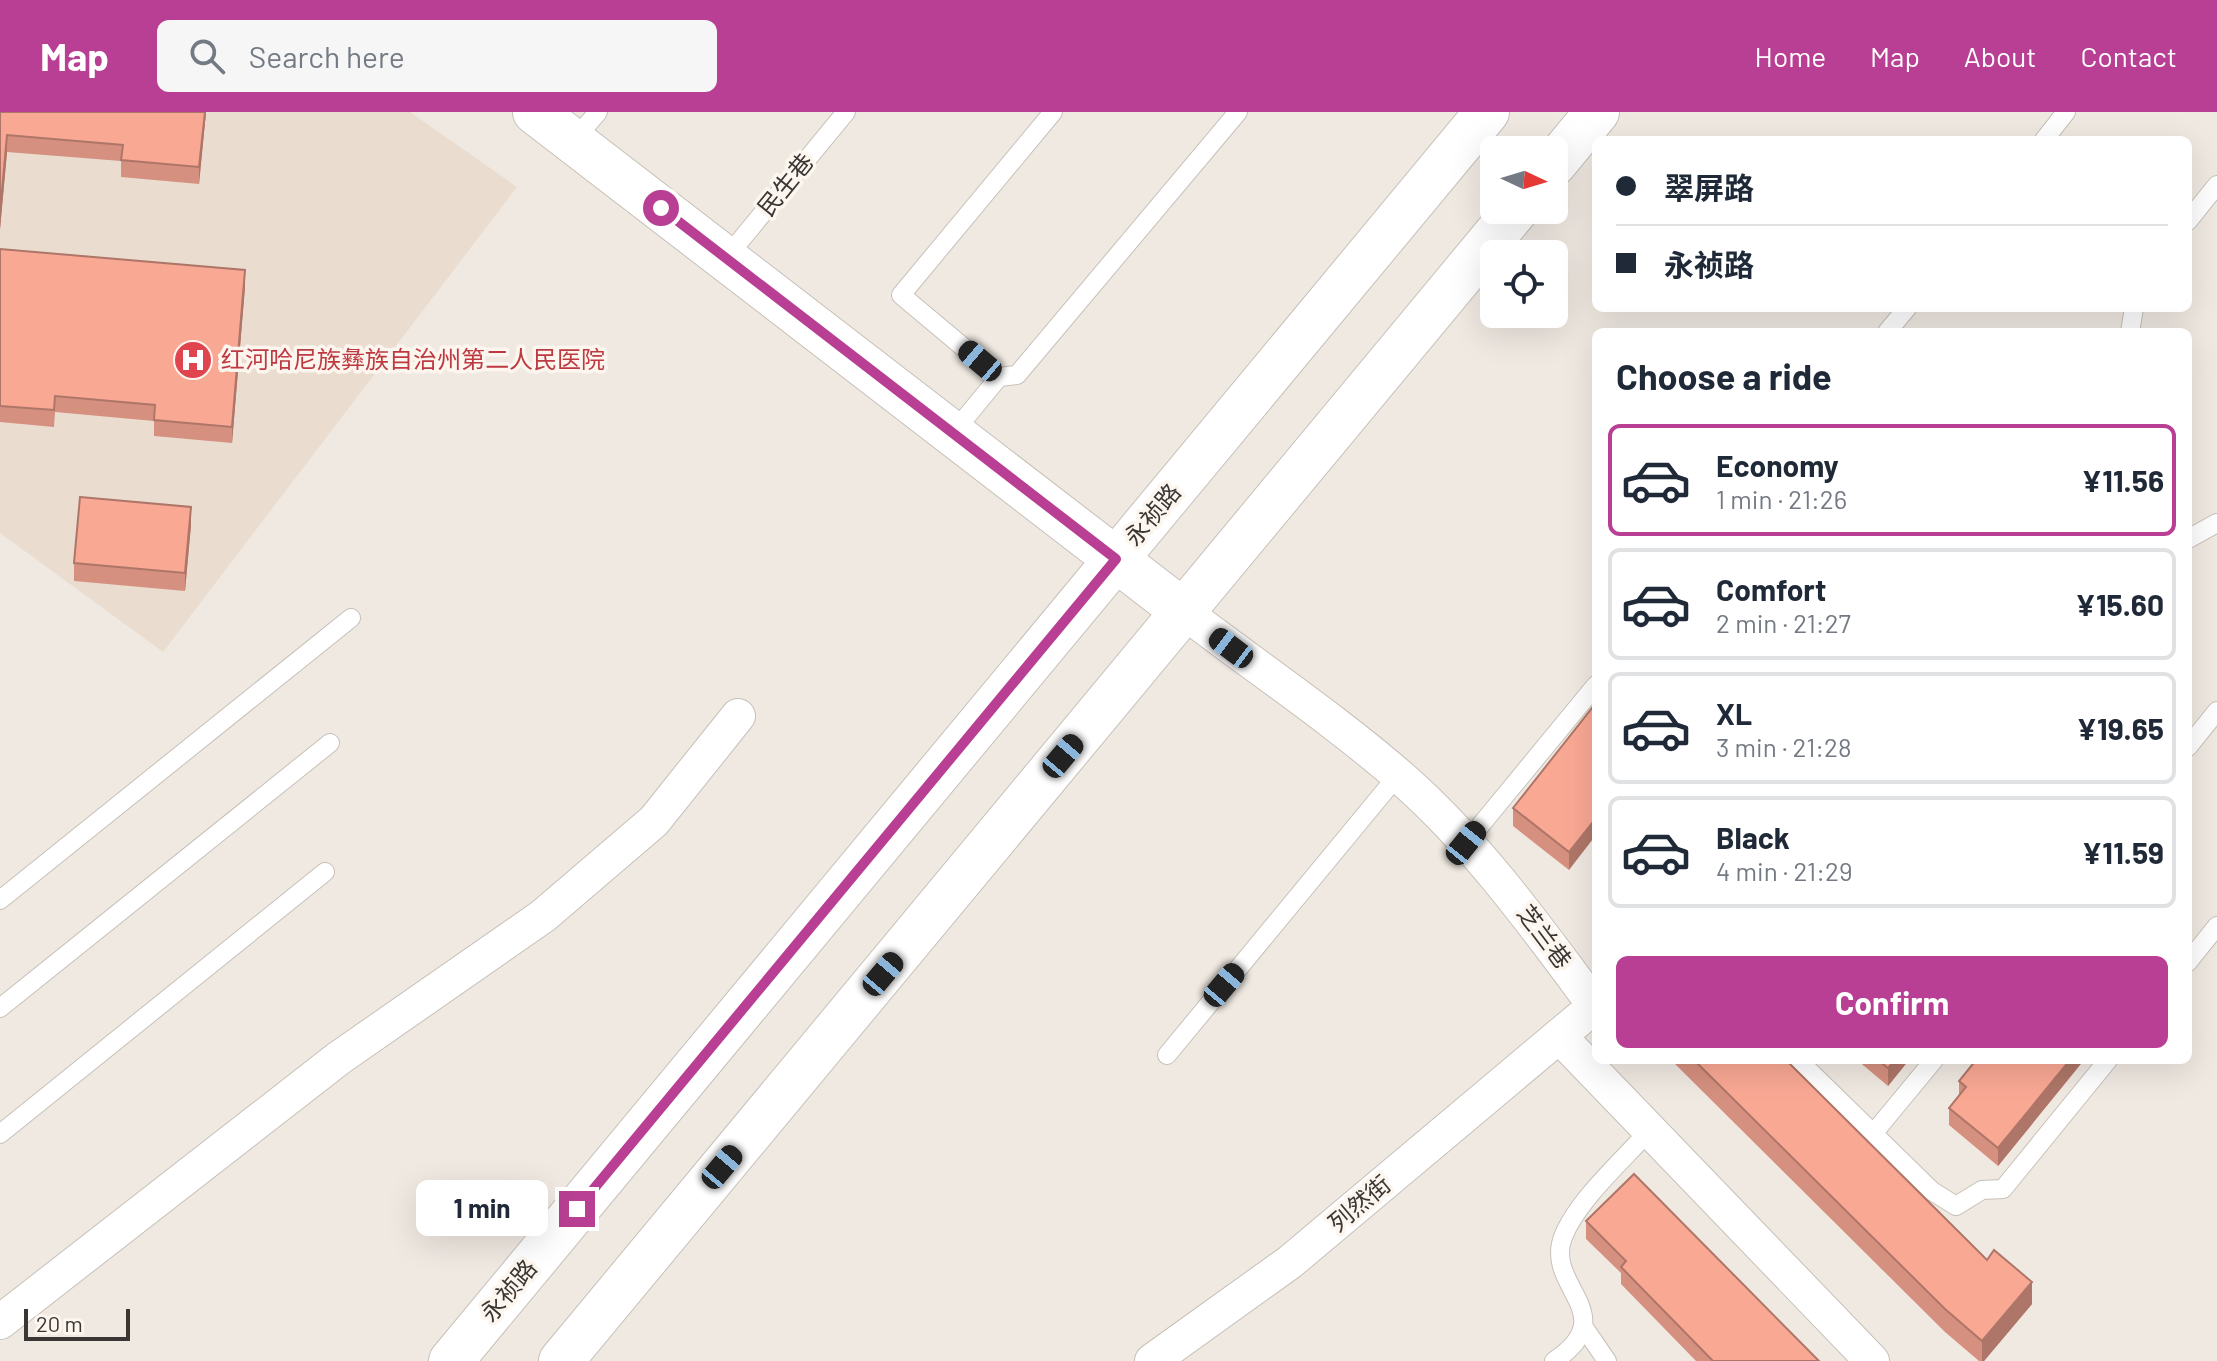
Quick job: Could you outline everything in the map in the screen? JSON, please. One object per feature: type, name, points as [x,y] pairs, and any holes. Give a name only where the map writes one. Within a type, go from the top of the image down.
[{"type":"main road","points":[[535,112],[585,127],[726,259],[1183,611]]},
{"type":"main road","name":"永祯路","points":[[451,1361],[1487,112]]},
{"type":"main road","points":[[1568,147],[1597,112]]},
{"type":"main road","points":[[561,1361],[1504,224]]},
{"type":"street","name":"芝兰巷","points":[[1183,611],[1398,775],[1466,843],[1518,902],[1592,1001]]},
{"type":"street","points":[[0,1322],[339,1058],[543,916],[654,821],[738,716]]},
{"type":"street","name":"芝兰巷","points":[[1559,1036],[1592,1009]]},
{"type":"street","points":[[1559,1036],[1648,1132],[1872,1361]]},
{"type":"street","name":"列然街","points":[[1152,1361],[1290,1262],[1559,1036]]},
{"type":"lane","name":"民生巷","points":[[726,259],[846,112]]},
{"type":"lane","points":[[999,377],[901,295],[1053,112]]},
{"type":"lane","points":[[953,433],[999,377],[1017,375],[1238,112]]},
{"type":"lane","points":[[2047,136],[2066,112]]},
{"type":"lane","points":[[2192,216],[2217,185]]},
{"type":"lane","points":[[1890,328],[1904,312]]},
{"type":"lane","points":[[2192,537],[2217,523]]},
{"type":"lane","points":[[0,900],[351,618]]},
{"type":"lane","points":[[1466,843],[1592,690]]},
{"type":"lane","points":[[2192,742],[2217,711]]},
{"type":"lane","points":[[0,1008],[330,743]]},
{"type":"lane","points":[[1167,1055],[1398,775]]},
{"type":"lane","points":[[0,1134],[325,872]]},
{"type":"lane","points":[[2192,957],[2217,926]]},
{"type":"lane","points":[[1802,1064],[1932,1191],[1956,1206],[1982,1190],[2003,1189],[2105,1064]]},
{"type":"lane","points":[[1872,1135],[1931,1064]]},
{"type":"lane","points":[[1607,1361],[1583,1326],[1581,1303],[1561,1265],[1562,1240],[1573,1218],[1648,1132]]},
{"type":"lane","points":[[1554,1361],[1569,1351],[1583,1326]]},
{"type":"shaded area","name":"红河哈尼族彝族自治州第二人民医院","points":[[0,112],[410,112],[517,187],[163,652],[0,533]]},
{"type":"building","points":[[0,112],[205,112],[199,167],[121,160],[123,145],[7,135],[0,213]]},
{"type":"building","points":[[0,249],[245,270],[232,427],[154,420],[155,405],[55,396],[54,410],[0,406]]},
{"type":"building","points":[[80,497],[191,507],[185,573],[74,563]]},
{"type":"building","points":[[1592,708],[1592,823],[1569,852],[1513,808]]},
{"type":"building","points":[[1698,1064],[1790,1064],[1987,1260],[1994,1250],[2032,1282],[1982,1341],[1945,1309]]},
{"type":"building","points":[[1973,1064],[2067,1064],[1998,1148],[1949,1108],[1966,1087],[1959,1081]]},
{"type":"building","points":[[1634,1174],[1819,1361],[1713,1361],[1621,1267],[1626,1261],[1586,1221]]},
{"type":"place","name":"红河哈尼族彝族自治州第二人民医院","points":[[193,360]]},
{"type":"route","points":[[577,1209],[1116,559],[661,208]]}]
